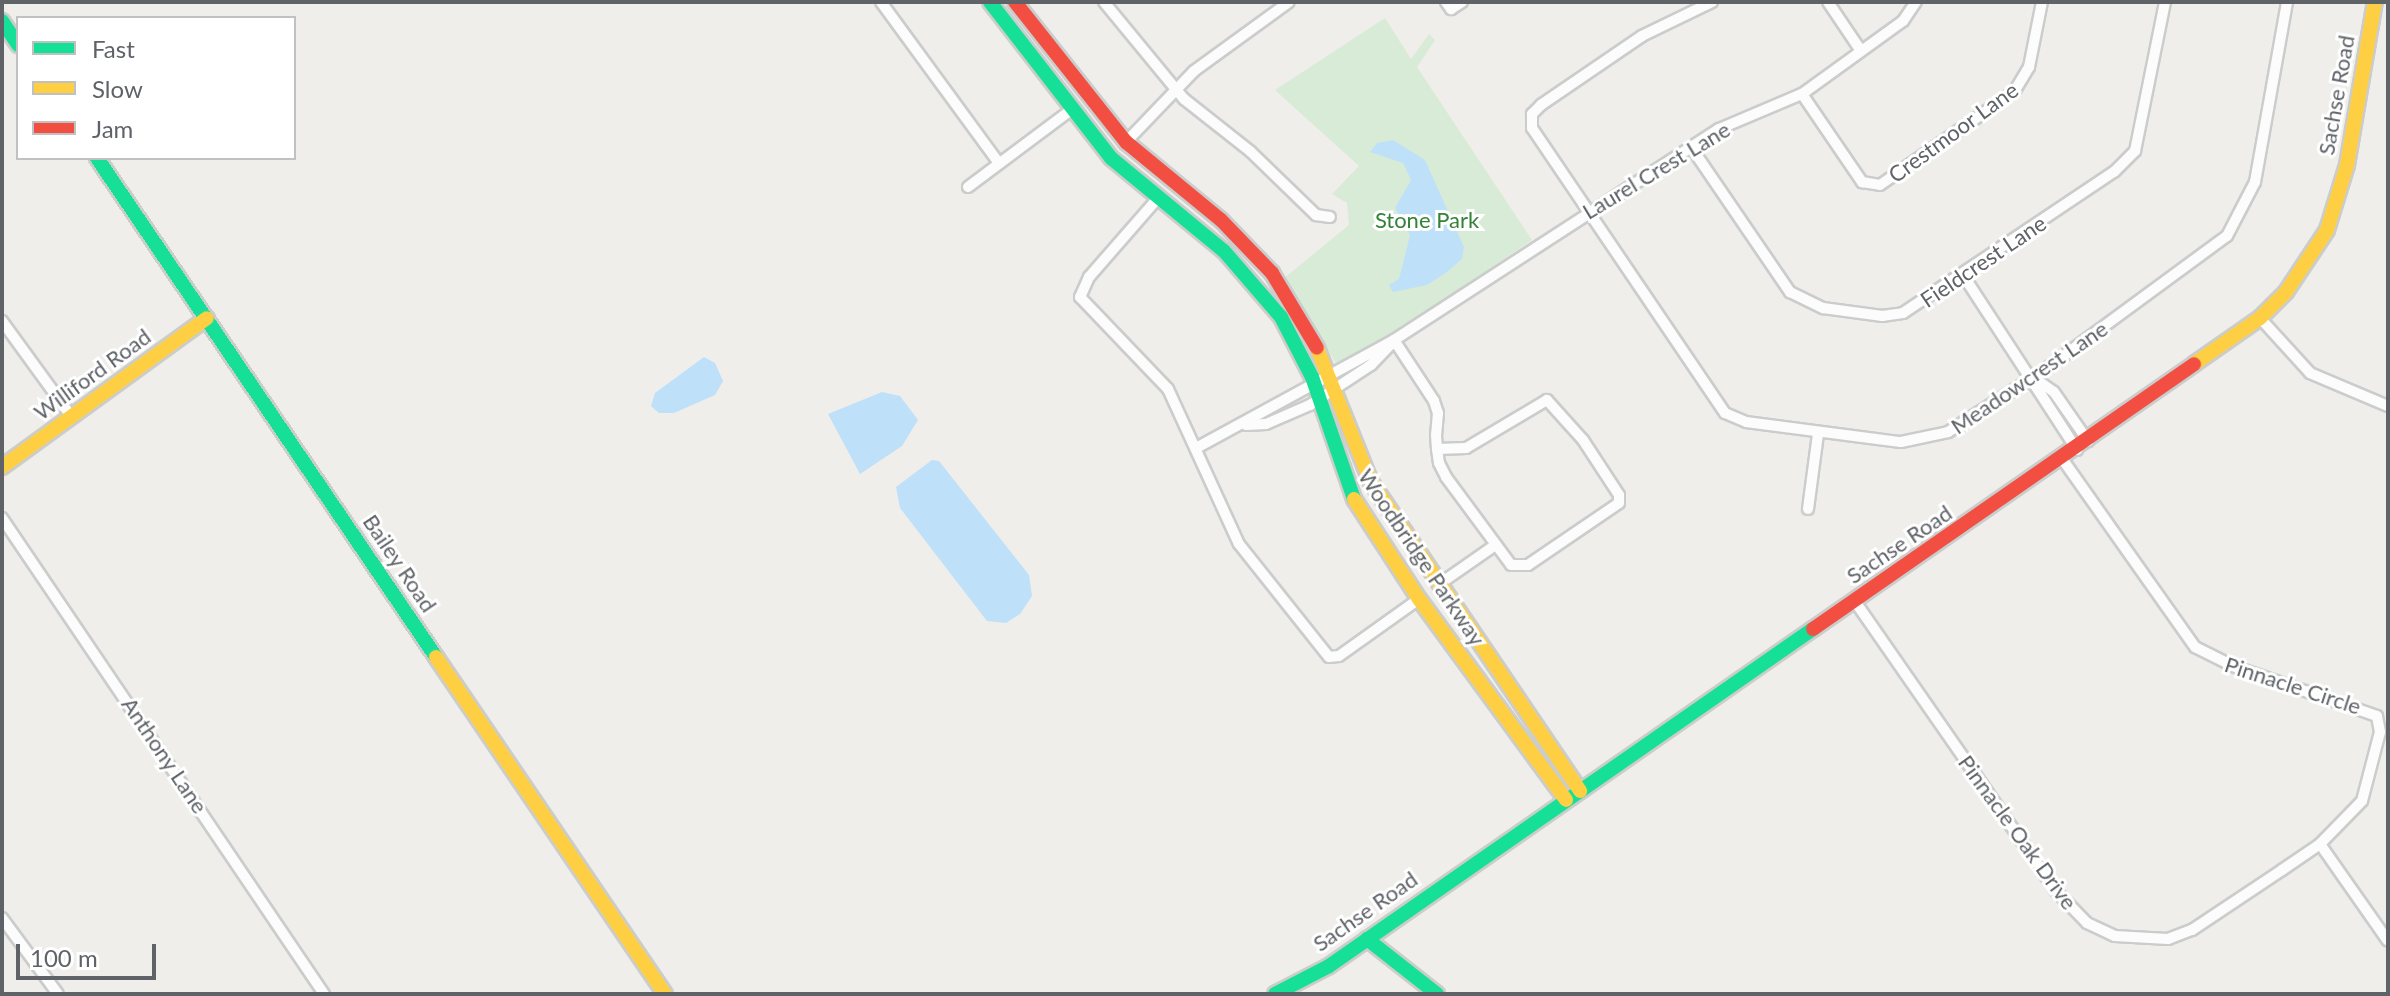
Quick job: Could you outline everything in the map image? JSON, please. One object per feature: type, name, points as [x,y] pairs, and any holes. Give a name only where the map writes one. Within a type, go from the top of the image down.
[{"type":"main road","name":"Woodbridge Parkway","points":[[990,2],[1111,158],[1201,231],[1256,285],[1281,317],[1314,383],[1342,479],[1419,599],[1566,800]]},
{"type":"main road","name":"Woodbridge Parkway","points":[[1015,2],[1126,142],[1253,250],[1312,335],[1371,482],[1580,791]]},
{"type":"main road","name":"Sachse Road","points":[[1275,994],[1367,939],[1854,600],[2063,460],[2260,318],[2286,292],[2327,230],[2347,165],[2375,2]]},
{"type":"main road","points":[[2,21],[16,42]]},
{"type":"main road","name":"Bailey Road","points":[[98,160],[665,994]]},
{"type":"main road","name":"Williford Road","points":[[2,467],[207,318]]},
{"type":"main road","points":[[1367,939],[1437,994]]},
{"type":"street","points":[[881,2],[999,163]]},
{"type":"street","points":[[1104,2],[1176,91],[1274,172],[1316,215],[1330,217]]},
{"type":"street","points":[[1126,142],[1204,63],[1289,2]]},
{"type":"street","points":[[1449,6],[1462,2]]},
{"type":"street","name":"Meadowcrest Lane","points":[[1712,2],[1642,36],[1541,105],[1531,119],[1587,211],[1725,413],[1746,422],[1818,434],[1901,442],[1931,439],[2034,378],[2227,236],[2255,182],[2287,2]]},
{"type":"street","points":[[1828,2],[1861,51]]},
{"type":"street","name":"Laurel Crest Lane","points":[[1246,425],[1261,411],[1394,340],[1587,211],[1719,129],[1802,94],[1903,21],[1916,2]]},
{"type":"street","name":"Crestmoor Lane","points":[[1802,94],[1862,182],[1880,185],[2014,92],[2029,67],[2042,2]]},
{"type":"street","name":"Fieldcrest Lane","points":[[1691,147],[1790,292],[1803,303],[1882,316],[1903,313],[2114,172],[2135,151],[2165,2]]},
{"type":"street","points":[[968,187],[1071,110]]},
{"type":"street","points":[[1158,198],[1089,277],[1080,297],[1154,371],[1198,447],[1228,527],[1324,654],[1339,656],[1419,599]]},
{"type":"street","points":[[1963,275],[2034,378],[2042,401],[2082,445]]},
{"type":"street","points":[[2260,318],[2310,373],[2388,406]]},
{"type":"street","points":[[2,321],[71,416]]},
{"type":"street","points":[[1394,340],[1434,401],[1437,449],[1446,477],[1511,565],[1528,565],[1613,509],[1619,495],[1561,411],[1547,400],[1466,448],[1437,449]]},
{"type":"street","name":"Laurel Crest Lane","points":[[1246,425],[1266,424],[1318,400],[1371,365],[1394,340]]},
{"type":"street","points":[[1198,447],[1246,425]]},
{"type":"street","points":[[1808,509],[1818,434]]},
{"type":"street","name":"Pinnacle Circle","points":[[2063,460],[2195,647],[2233,666],[2377,716],[2380,732],[2371,782],[2350,815],[2320,844]]},
{"type":"street","name":"Anthony Lane","points":[[2,518],[324,994]]},
{"type":"street","points":[[1438,585],[1494,546]]},
{"type":"street","name":"Pinnacle Oak Drive","points":[[1854,600],[2056,891],[2101,931],[2151,940],[2192,930],[2320,844]]},
{"type":"street","points":[[2320,844],[2388,941]]},
{"type":"street","points":[[2,918],[58,994]]},
{"type":"green space","name":"Stone Park","points":[[1385,18],[1411,59],[1429,34],[1435,40],[1417,67],[1532,240],[1386,339],[1336,363],[1283,279],[1349,225],[1347,203],[1332,194],[1359,166],[1275,90]]},
{"type":"water","points":[[1393,140],[1425,160],[1464,247],[1462,259],[1427,285],[1393,292],[1389,285],[1399,279],[1410,235],[1395,208],[1411,180],[1403,163],[1370,152],[1377,143]]},
{"type":"water","points":[[704,357],[715,363],[723,381],[715,395],[674,413],[659,413],[651,406],[655,393]]},
{"type":"water","points":[[882,392],[900,396],[918,420],[902,446],[860,474],[828,414]]},
{"type":"water","points":[[932,460],[939,461],[1029,575],[1032,596],[1020,614],[1006,623],[987,621],[900,508],[896,487]]},
{"type":"traffic: fast","points":[[990,2],[1111,158],[1224,251],[1281,317],[1312,377],[1354,499]]},
{"type":"traffic: fast","points":[[2,21],[16,42]]},
{"type":"traffic: fast","points":[[98,160],[436,657]]},
{"type":"traffic: fast","points":[[1275,994],[1329,966],[1813,629]]},
{"type":"traffic: fast","points":[[1367,939],[1437,994]]},
{"type":"traffic: slow","points":[[2194,364],[2260,318],[2286,292],[2327,230],[2347,165],[2375,2]]},
{"type":"traffic: slow","points":[[2,467],[207,318]]},
{"type":"traffic: slow","points":[[1317,348],[1371,482],[1580,791]]},
{"type":"traffic: slow","points":[[1354,499],[1419,599],[1566,800]]},
{"type":"traffic: slow","points":[[436,657],[665,994]]},
{"type":"traffic: jam","points":[[1015,2],[1126,142],[1221,220],[1272,273],[1317,348]]},
{"type":"traffic: jam","points":[[1813,629],[2194,364]]}]
